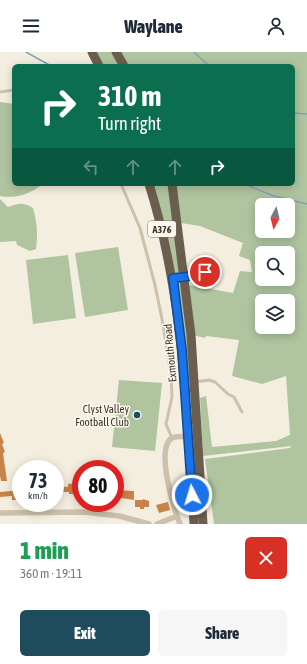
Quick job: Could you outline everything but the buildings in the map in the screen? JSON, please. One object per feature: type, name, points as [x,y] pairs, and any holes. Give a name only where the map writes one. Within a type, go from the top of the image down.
[{"type":"highway","points":[[92,52],[98,64]]},
{"type":"highway","points":[[116,52],[123,64]]},
{"type":"highway","name":"Exmouth Road","points":[[150,186],[158,214],[173,278],[203,524]]},
{"type":"highway","name":"Exmouth Road","points":[[172,186],[182,277],[191,335],[193,382],[192,437],[194,524]]},
{"type":"street","points":[[180,524],[166,473],[167,447],[172,438],[192,437]]},
{"type":"street","points":[[0,513],[84,512],[119,516],[149,524]]},
{"type":"street","points":[[157,524],[177,516]]},
{"type":"lane","points":[[0,88],[12,90]]},
{"type":"lane","points":[[0,92],[5,90]]},
{"type":"lane","points":[[122,186],[140,228],[155,285],[163,324],[172,375],[172,397],[166,424],[172,438]]},
{"type":"lane","points":[[173,278],[205,272]]},
{"type":"lane","points":[[193,382],[209,380],[215,382],[234,397],[242,412]]},
{"type":"green space","points":[[95,52],[113,52],[120,64],[101,64]]},
{"type":"green space","points":[[118,52],[307,52],[307,524],[214,524],[205,459],[290,448],[291,446],[203,456],[200,398],[206,396],[212,447],[276,441],[290,435],[286,376],[262,384],[232,376],[239,340],[206,336],[205,338],[193,335],[188,285],[233,293],[240,271],[252,272],[250,260],[239,256],[243,243],[200,226],[181,223],[175,186],[295,186],[295,64],[125,64]]},
{"type":"green space","points":[[0,102],[12,104],[12,186],[40,186],[23,195],[12,197],[0,196]]},
{"type":"green space","points":[[151,186],[169,186],[190,354],[190,419],[187,374]]},
{"type":"green space","points":[[0,199],[8,207],[21,204],[33,208],[37,228],[36,249],[30,251],[17,245],[16,241],[0,242]]},
{"type":"green space","points":[[118,247],[128,310],[85,317],[75,253]]},
{"type":"green space","points":[[68,255],[76,318],[33,324],[26,260]]},
{"type":"green space","name":"Clyst Valley Football Club","points":[[119,380],[162,383],[155,451],[112,447]]},
{"type":"waterway","points":[[26,52],[47,64]]},
{"type":"waterway","points":[[194,52],[207,64]]},
{"type":"waterway","points":[[295,113],[307,114]]},
{"type":"waterway","points":[[249,186],[274,196],[307,204]]},
{"type":"place","name":"Clyst Valley Football Club","points":[[137,415]]},
{"type":"route","points":[[192,495],[182,350],[173,278],[185,277],[205,272]]}]
